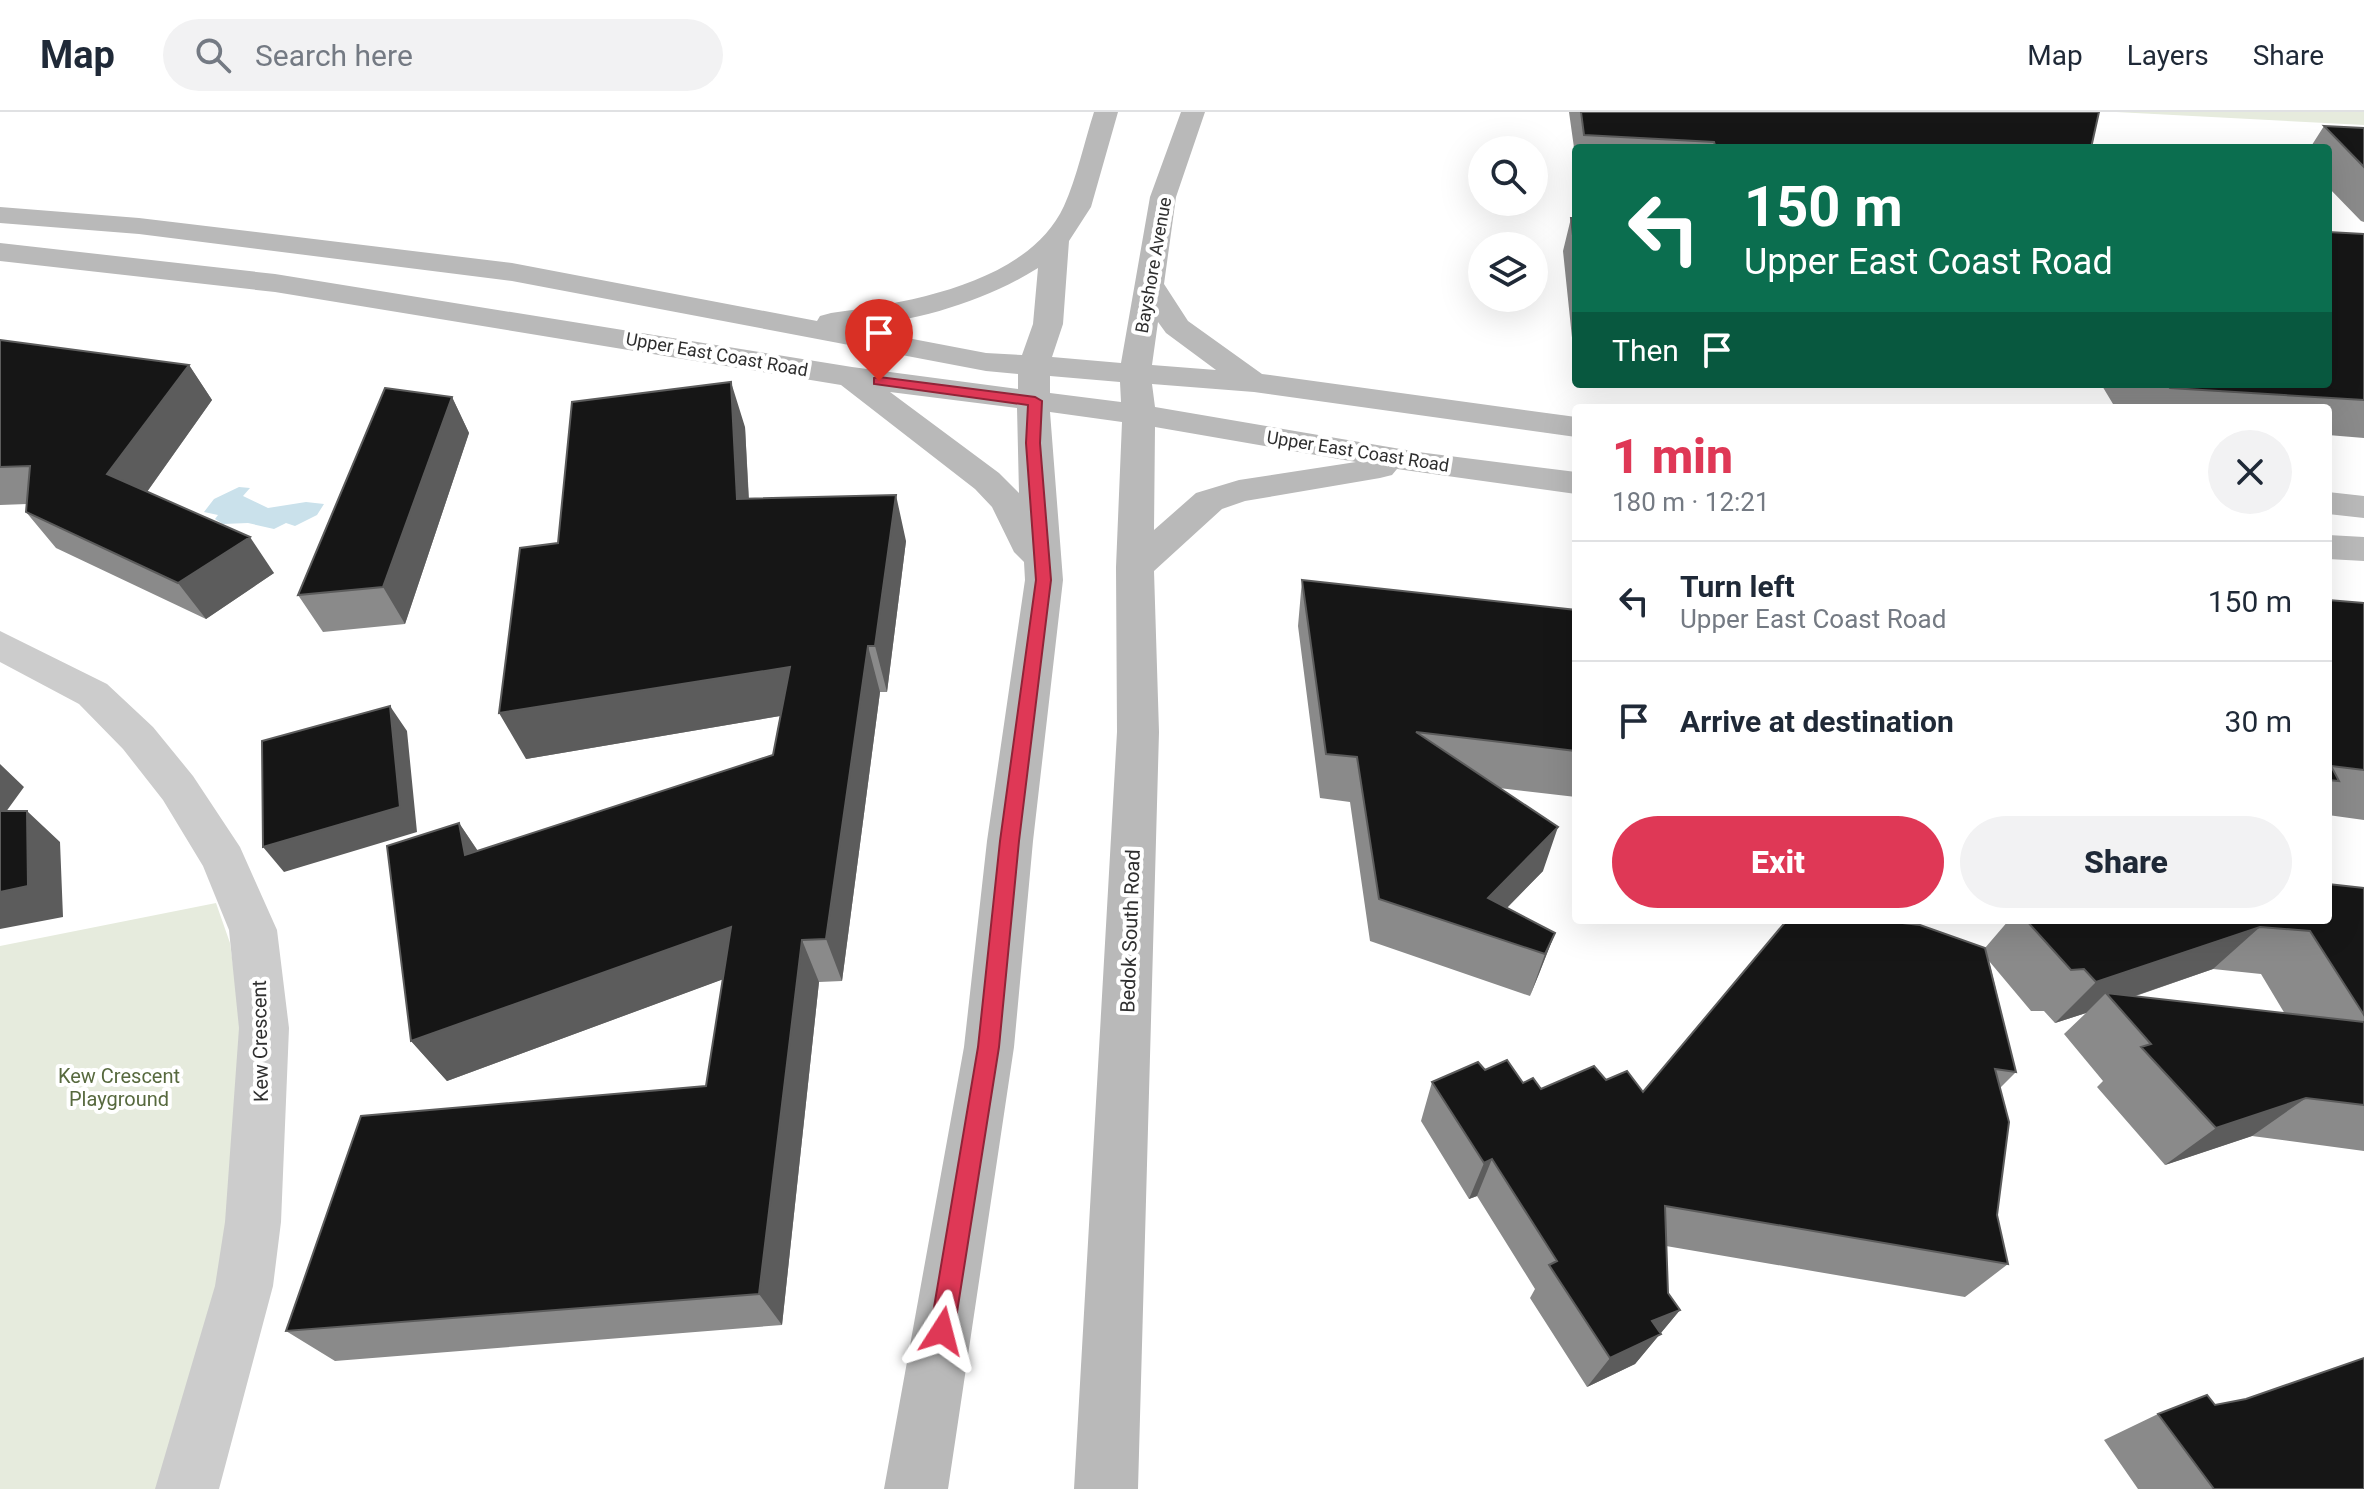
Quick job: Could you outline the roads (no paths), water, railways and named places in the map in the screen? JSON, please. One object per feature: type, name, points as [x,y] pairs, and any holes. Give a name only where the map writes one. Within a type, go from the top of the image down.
[{"type":"main road","points":[[805,326],[886,315],[962,297],[1025,267],[1055,241],[1077,207],[1106,112]]},
{"type":"main road","name":"Bayshore Avenue","points":[[1135,373],[1147,281],[1163,197],[1193,112]]},
{"type":"main road","points":[[0,215],[139,226],[512,272],[986,362],[1254,382],[1572,426]]},
{"type":"main road","points":[[916,1489],[989,1047],[1010,841],[1044,580],[1033,443],[1034,365],[1048,324],[1055,241]]},
{"type":"main road","name":"Upper East Coast Road","points":[[0,252],[275,283],[852,377],[1139,414],[1418,462],[1572,482]]},
{"type":"main road","points":[[1147,281],[1177,327],[1254,382]]},
{"type":"main road","name":"Bedok South Road","points":[[1106,1489],[1138,732],[1135,567],[1139,414],[1135,373]]},
{"type":"main road","points":[[852,377],[987,481],[1008,502],[1044,580]]},
{"type":"main road","points":[[1135,567],[1209,501],[1266,486],[1418,462]]},
{"type":"main road","points":[[2332,503],[2364,507]]},
{"type":"main road","points":[[2332,547],[2364,549]]},
{"type":"street","name":"Kew Crescent","points":[[0,645],[93,694],[138,738],[178,788],[224,860],[253,930],[264,1028],[253,1222],[244,1286],[187,1489]]},
{"type":"water","points":[[239,487],[250,488],[243,496],[268,508],[306,502],[324,504],[317,515],[295,526],[286,523],[274,529],[248,523],[223,524],[215,519],[218,515],[204,512],[214,499]]},
{"type":"park label","name":"Kew Crescent Playground","points":[[119,1088]]}]
